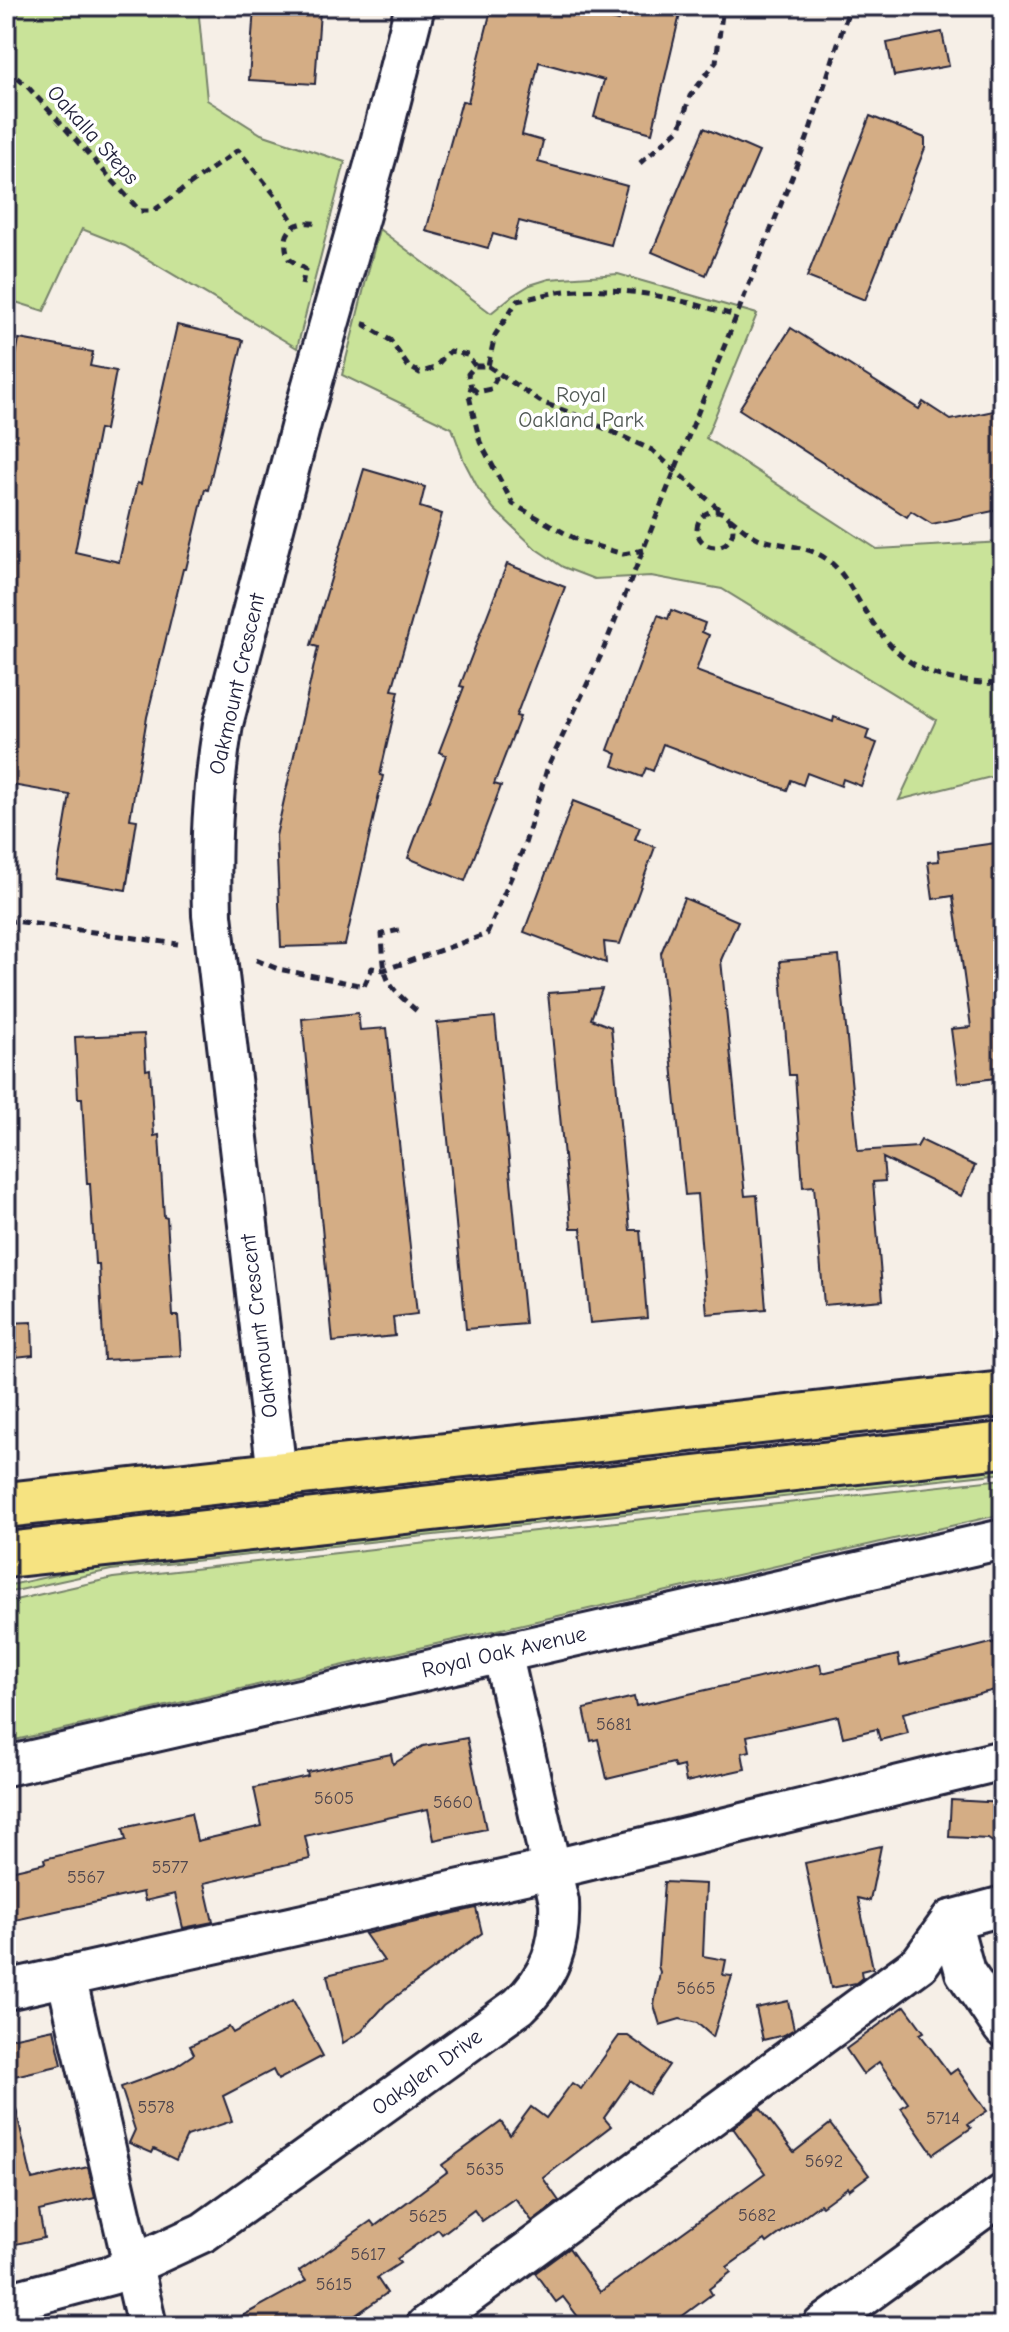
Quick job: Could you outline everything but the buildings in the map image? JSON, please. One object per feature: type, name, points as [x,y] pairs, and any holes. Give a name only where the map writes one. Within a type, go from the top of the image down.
[{"type":"main road","points":[[6,1505],[1003,1394]]},
{"type":"main road","points":[[6,1555],[1003,1445]]},
{"type":"street","name":"Oakmount Crescent","points":[[277,1474],[212,915],[210,839],[215,774],[223,724],[294,450],[415,6]]},
{"type":"street","name":"Royal Oak Avenue","points":[[6,1766],[1003,1539]]},
{"type":"street","name":"Oakglen Drive","points":[[6,2303],[133,2267],[178,2246],[229,2216],[519,2006],[534,1992],[554,1957],[559,1936],[559,1902],[502,1652]]},
{"type":"street","points":[[6,1990],[551,1868],[1003,1760]]},
{"type":"street","points":[[426,2326],[920,1963],[951,1920],[1003,1906]]},
{"type":"street","points":[[951,1920],[965,1972],[1003,2028]]},
{"type":"street","points":[[66,1976],[147,2326]]},
{"type":"street","points":[[822,2326],[1003,2194]]},
{"type":"path","points":[[640,163],[680,128],[690,96],[716,62],[723,6]]},
{"type":"path","points":[[256,960],[278,969],[364,986],[372,968],[384,970],[487,934],[524,847],[547,769],[602,653],[807,139],[850,6]]},
{"type":"path","name":"Oakalla Steps","points":[[6,69],[19,77],[140,211],[153,211],[238,150],[280,201],[295,225]]},
{"type":"path","points":[[300,294],[305,269],[289,259],[285,249],[288,230],[304,222],[318,224]]},
{"type":"path","points":[[471,387],[477,392],[491,389],[496,379],[491,367],[495,335],[517,301],[565,291],[627,290],[690,302],[736,316]]},
{"type":"path","points":[[365,325],[390,340],[408,366],[420,373],[434,368],[450,351],[467,355],[475,366]]},
{"type":"path","points":[[475,366],[491,367],[541,402],[652,450],[722,512],[758,539],[815,553],[827,559],[841,573],[874,626],[893,648],[926,674],[969,683],[1003,684]]},
{"type":"path","points":[[475,366],[468,374],[471,387],[469,396],[480,442],[513,504],[579,541],[623,554],[644,550]]},
{"type":"path","points":[[722,512],[710,512],[700,518],[698,535],[704,544],[717,548],[728,543],[734,532],[730,518]]},
{"type":"path","points":[[6,922],[178,944]]},
{"type":"path","points":[[399,930],[382,934],[384,970],[390,988],[418,1012]]},
{"type":"green space","points":[[6,6],[198,6],[207,100],[261,134],[345,162],[297,348],[125,246],[82,229],[44,311],[6,299]]},
{"type":"green space","name":"Royal Oakland Park","points":[[379,229],[491,313],[530,285],[549,279],[618,274],[757,314],[706,438],[877,549],[1003,542],[1003,774],[899,800],[936,720],[722,589],[651,576],[594,579],[563,567],[536,549],[494,509],[478,488],[452,428],[342,375]]},
{"type":"green space","points":[[1003,1465],[1003,1473],[111,1570],[6,1593],[6,1586],[110,1563]]},
{"type":"green space","points":[[1003,1479],[1003,1514],[6,1742],[6,1602],[113,1578]]}]
